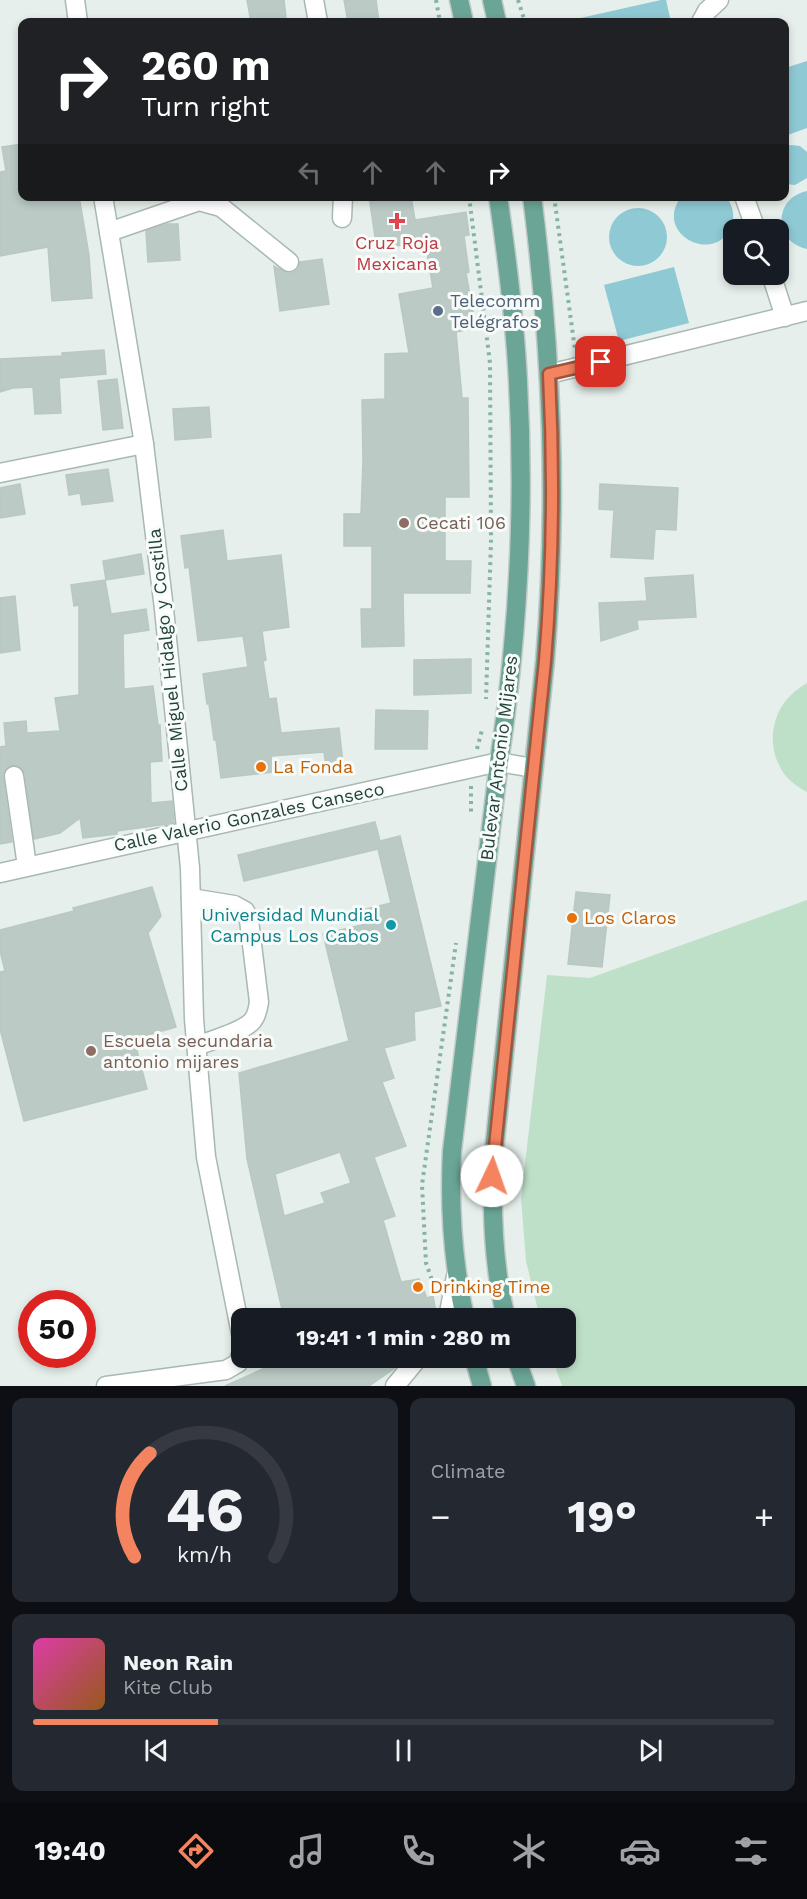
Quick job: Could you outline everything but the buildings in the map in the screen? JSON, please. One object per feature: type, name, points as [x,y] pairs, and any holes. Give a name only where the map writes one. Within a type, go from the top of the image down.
[{"type":"main road","points":[[459,0],[463,18]]},
{"type":"main road","points":[[492,0],[496,18]]},
{"type":"main road","name":"Bulevar Antonio Mijares","points":[[463,1308],[456,1276],[451,1213],[452,1151],[508,704],[516,606],[520,486],[518,381],[499,201]]},
{"type":"main road","name":"Bulevar Antonio Mijares","points":[[505,1308],[495,1237],[493,1168],[545,661],[553,517],[549,374],[542,275],[533,201]]},
{"type":"main road","points":[[477,1368],[482,1386]]},
{"type":"main road","points":[[520,1368],[526,1386]]},
{"type":"street","points":[[75,0],[77,18]]},
{"type":"street","points":[[314,0],[317,18]]},
{"type":"street","points":[[704,18],[707,11],[719,0]]},
{"type":"street","name":"Calle Miguel Hidalgo y Costilla","points":[[104,201],[144,444],[164,609],[186,831],[197,1046],[206,1157],[236,1308]]},
{"type":"street","points":[[109,232],[199,201],[220,207],[289,262]]},
{"type":"street","points":[[342,218],[343,201]]},
{"type":"street","points":[[746,201],[752,219]]},
{"type":"street","points":[[775,285],[785,317]]},
{"type":"street","points":[[549,374],[807,312]]},
{"type":"street","points":[[0,473],[144,444]]},
{"type":"street","points":[[499,762],[533,768]]},
{"type":"street","name":"Calle Valerio Gonzales Canseco","points":[[0,873],[499,762]]},
{"type":"street","points":[[14,776],[27,866]]},
{"type":"street","points":[[191,897],[234,905],[245,911],[249,920],[259,1002],[252,1022],[242,1029],[197,1046]]},
{"type":"street","points":[[450,1308],[456,1276]]},
{"type":"street","points":[[106,1386],[226,1370],[231,1367]]},
{"type":"street","points":[[395,1386],[411,1368]]},
{"type":"path","points":[[436,0],[439,18]]},
{"type":"path","points":[[519,0],[524,18]]},
{"type":"path","points":[[555,201],[578,367]]},
{"type":"green space","points":[[807,683],[807,792],[792,782],[782,771],[776,758],[773,739],[776,719],[785,701]]},
{"type":"green space","points":[[807,900],[807,1386],[562,1386],[556,1368],[576,1368],[576,1308],[538,1308],[526,1261],[521,1198],[547,975],[590,978]]},
{"type":"water","points":[[666,0],[670,18],[580,18]]},
{"type":"water","points":[[807,61],[807,128],[789,135],[789,67]]},
{"type":"water","points":[[789,145],[800,146],[807,152],[807,178],[795,185],[789,184]]},
{"type":"water","points":[[807,191],[807,249],[796,245],[789,239],[789,219],[782,219],[788,202],[796,195]]},
{"type":"water","points":[[679,201],[728,201],[731,206],[733,219],[723,219],[723,237],[715,243],[703,244],[691,241],[681,234],[675,224],[674,211]]},
{"type":"water","points":[[632,208],[644,208],[659,216],[667,231],[667,243],[659,258],[644,266],[632,266],[617,258],[609,243],[609,231],[617,216]]},
{"type":"water","points":[[674,267],[689,323],[619,341],[604,285]]},
{"type":"place","name":"Cruz Roja Mexicana","points":[[397,221]]},
{"type":"place","name":"Telecomm Telégrafos","points":[[438,311]]},
{"type":"place","name":"Cecati 106","points":[[404,523]]},
{"type":"place","name":"La Fonda","points":[[261,767]]},
{"type":"place","name":"Los Claros","points":[[572,918]]},
{"type":"place","name":"Universidad Mundial Campus Los Cabos","points":[[391,925]]},
{"type":"place","name":"Escuela secundaria antonio mijares","points":[[91,1051]]},
{"type":"place","name":"Drinking Time","points":[[418,1287]]},
{"type":"route","points":[[492,1176],[551,584],[553,517],[549,374],[601,362]]}]
